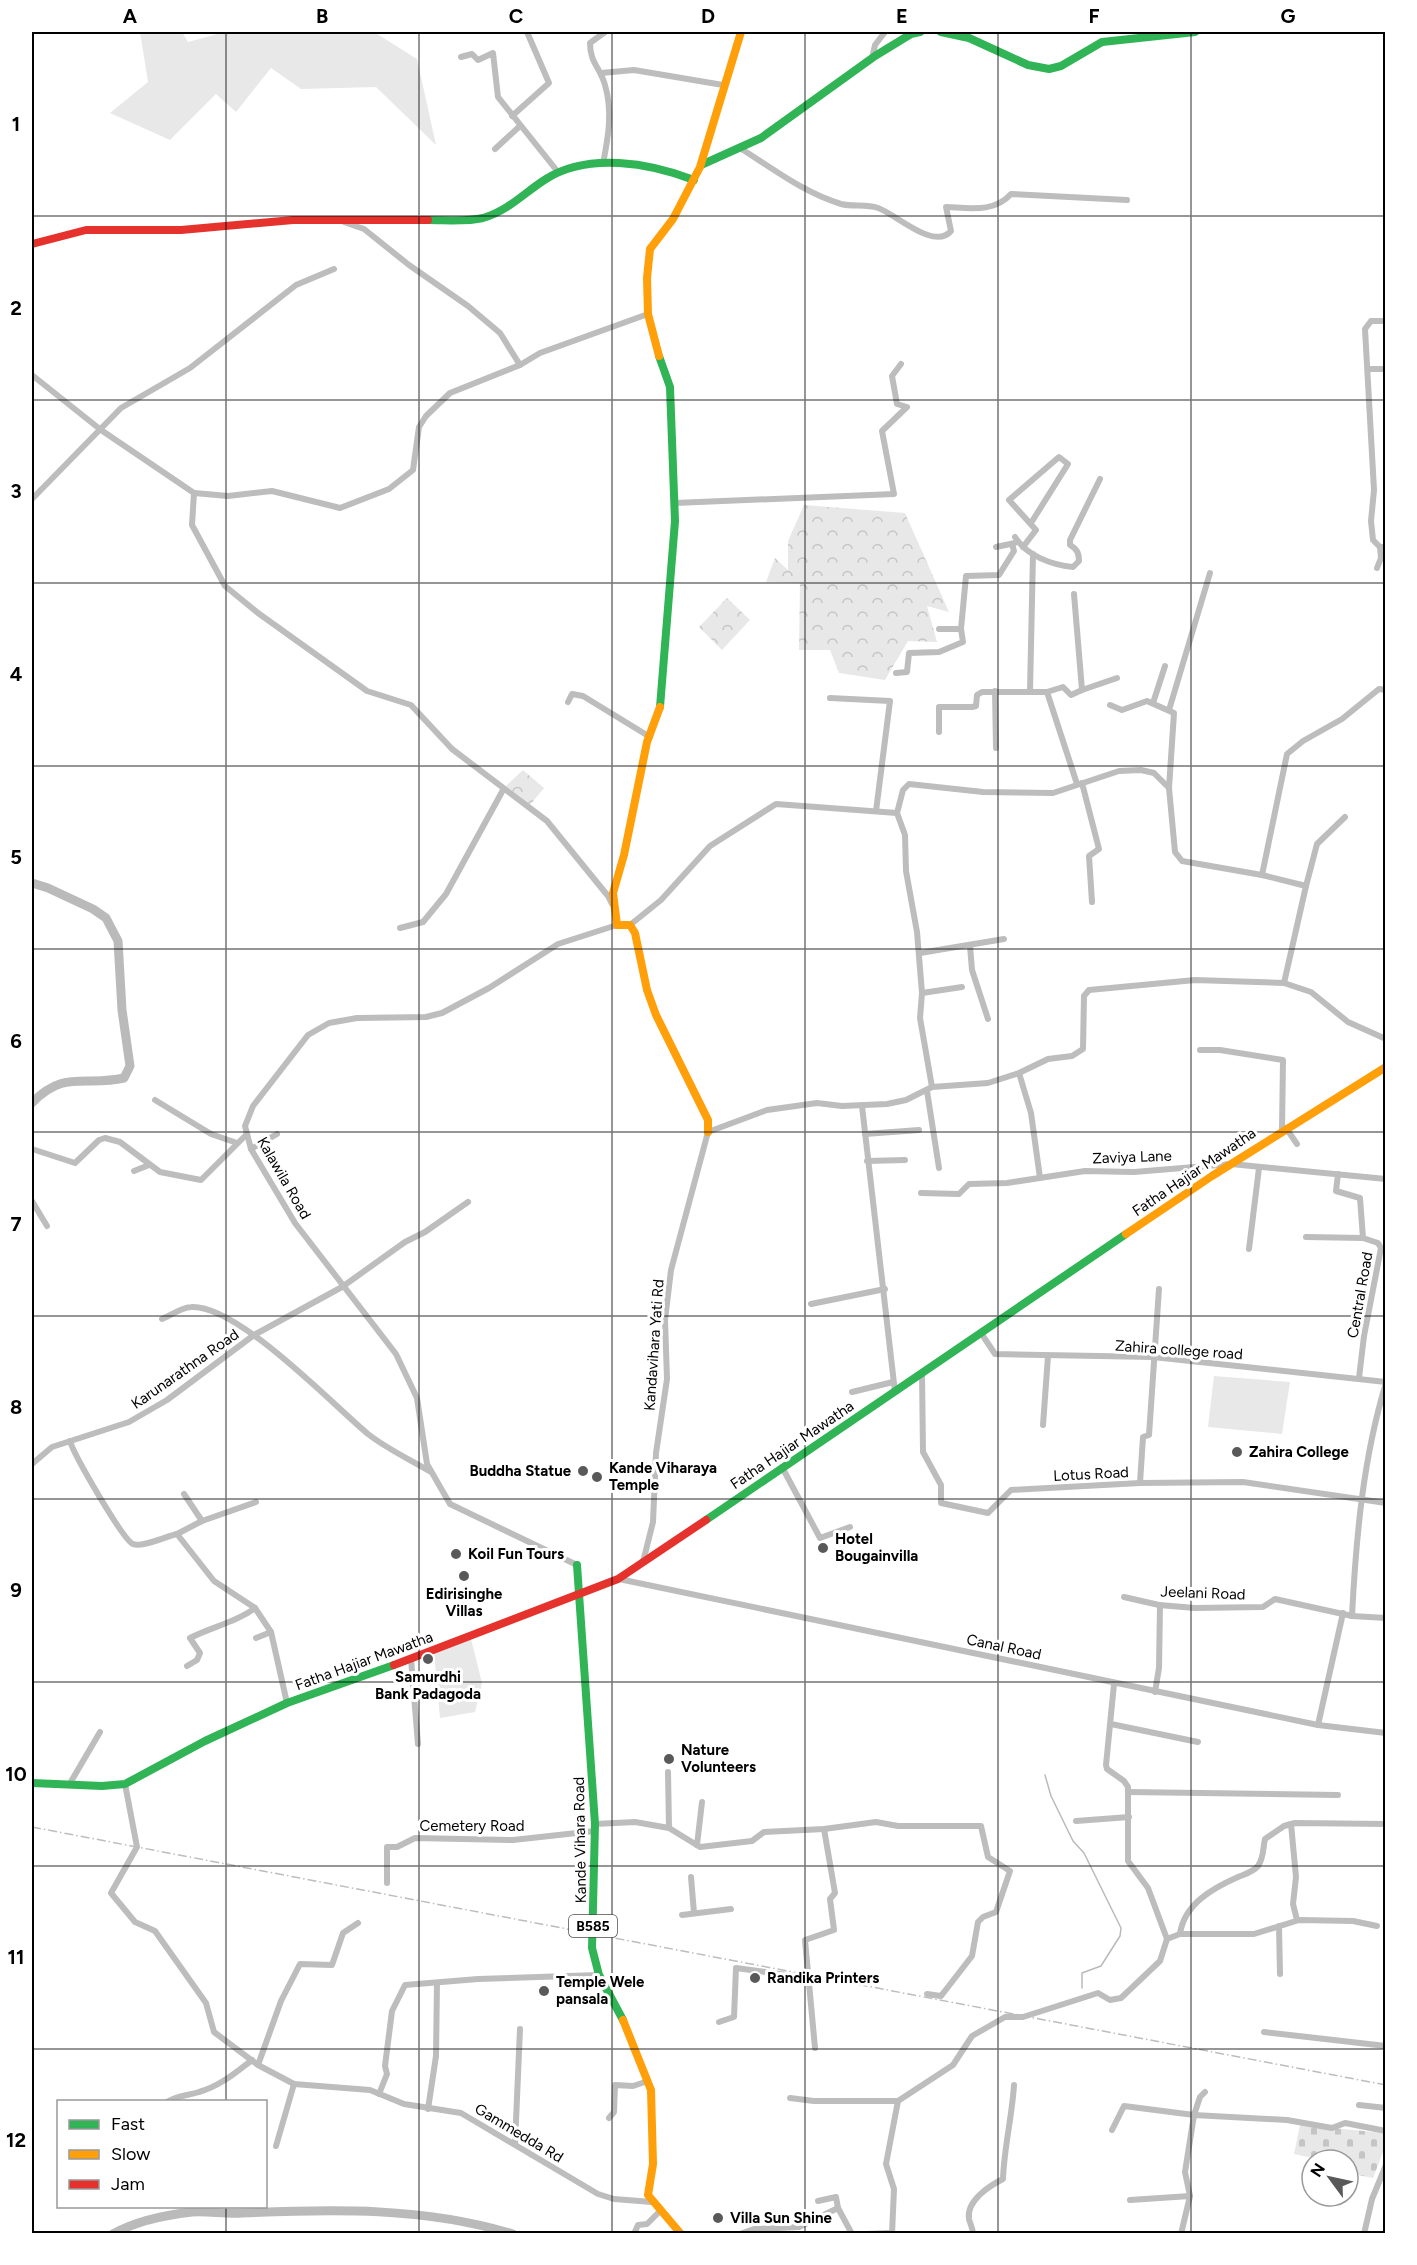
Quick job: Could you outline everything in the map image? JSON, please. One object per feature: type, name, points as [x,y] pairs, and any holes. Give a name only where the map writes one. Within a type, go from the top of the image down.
[{"type":"street","points":[[512,116],[549,83],[527,32]]},
{"type":"street","points":[[603,164],[610,113],[601,73],[590,56],[590,43],[605,32]]},
{"type":"street","points":[[613,907],[613,893],[624,855],[650,737],[662,703],[669,636],[675,503],[670,387],[650,329],[647,278],[650,249],[673,219],[701,165],[723,85],[741,32]]},
{"type":"street","points":[[875,57],[873,54],[875,45],[885,32]]},
{"type":"street","points":[[701,165],[761,138],[875,57],[911,34],[920,32]]},
{"type":"street","points":[[941,32],[969,38],[1028,65],[1049,69],[1061,66],[1102,42],[1195,32]]},
{"type":"street","points":[[462,57],[472,54],[478,60],[493,53],[498,98],[558,172]]},
{"type":"street","points":[[601,73],[633,70],[723,85]]},
{"type":"street","points":[[495,149],[520,126]]},
{"type":"street","points":[[740,148],[789,180],[822,196],[842,204],[878,208],[930,236],[941,237],[951,231],[946,207],[978,209],[999,206],[1011,194],[1127,200]]},
{"type":"street","points":[[32,244],[86,230],[181,230],[293,220],[472,220],[493,216],[520,201],[558,172],[603,164],[652,166],[694,180]]},
{"type":"street","points":[[335,219],[364,229],[409,266],[468,306],[500,333],[520,366]]},
{"type":"street","points":[[32,499],[121,408],[190,368],[296,285],[334,269]]},
{"type":"street","points":[[32,375],[101,430],[194,493],[228,496],[272,491],[340,508],[366,500],[389,489],[413,470],[418,427],[450,393],[520,366],[540,353],[648,314]]},
{"type":"street","points":[[1377,568],[1383,547],[1373,540],[1371,521],[1374,490],[1367,324],[1386,321]]},
{"type":"street","points":[[675,503],[894,494],[882,430],[907,407],[897,404],[892,376],[901,363]]},
{"type":"street","points":[[1368,369],[1386,369]]},
{"type":"street","points":[[996,547],[1017,543],[1036,530],[1009,500],[1059,457],[1068,464],[1031,523]]},
{"type":"street","points":[[1017,543],[1033,554],[1063,566],[1073,567],[1079,561],[1079,556],[1070,545],[1070,540],[1100,479]]},
{"type":"street","points":[[194,493],[192,525],[225,586],[258,613],[367,691],[411,705],[452,749],[503,790],[548,821],[608,896],[617,925],[630,925],[661,900],[710,846],[776,804],[897,813]]},
{"type":"street","points":[[896,673],[908,672],[909,652],[939,652],[963,642],[961,629],[966,576],[999,575],[1017,543]]},
{"type":"street","points":[[1030,691],[1033,554]]},
{"type":"street","points":[[1169,710],[1210,573]]},
{"type":"street","points":[[1074,594],[1082,690]]},
{"type":"street","points":[[939,629],[961,629]]},
{"type":"street","points":[[1153,703],[1165,666]]},
{"type":"street","points":[[939,732],[939,707],[976,706],[978,693],[1047,692],[1063,687],[1071,694],[1117,678]]},
{"type":"street","points":[[1262,875],[1287,754],[1303,741],[1342,719],[1379,689],[1386,690]]},
{"type":"street","points":[[995,692],[996,748]]},
{"type":"street","points":[[1047,692],[1099,849],[1089,856],[1092,902]]},
{"type":"street","points":[[568,702],[572,694],[584,696],[650,737]]},
{"type":"street","points":[[830,698],[890,701],[876,811]]},
{"type":"street","points":[[1110,705],[1122,710],[1147,701],[1169,710],[1175,717],[1169,788],[1177,856],[1182,861],[1203,867],[1262,875],[1306,886]]},
{"type":"street","points":[[939,1168],[920,1018],[922,993],[920,953],[906,871],[905,835],[897,813],[903,790],[909,784],[983,792],[1053,793],[1119,771],[1141,770],[1154,773],[1169,788]]},
{"type":"street","points":[[400,928],[423,922],[446,894],[503,790]]},
{"type":"street","points":[[1284,983],[1315,849],[1345,817]]},
{"type":"street","name":"Kalawila Road","points":[[577,1565],[450,1504],[432,1473],[423,1451],[417,1398],[396,1354],[342,1287],[295,1223],[251,1149],[245,1126],[253,1106],[308,1035],[329,1023],[357,1018],[426,1017],[442,1013],[489,988],[558,944],[617,925]]},
{"type":"street","points":[[630,925],[638,935],[643,976],[650,1000],[708,1120],[708,1132],[767,1110],[817,1103],[862,1106],[906,1100],[929,1089],[988,1083],[1019,1073],[1048,1059],[1079,1054],[1083,1049],[1084,996],[1089,990],[1195,980],[1284,983],[1311,992],[1348,1022],[1386,1039]]},
{"type":"street","points":[[920,953],[1004,939]]},
{"type":"street","points":[[970,946],[972,970],[988,1018]]},
{"type":"street","points":[[922,993],[962,987]]},
{"type":"street","points":[[1200,1050],[1220,1050],[1284,1061],[1284,1129],[1297,1144]]},
{"type":"street","name":"Fatha Hajiar Mawatha","points":[[32,1783],[125,1784],[205,1741],[287,1703],[411,1659],[618,1579],[894,1387],[922,1373],[1284,1129],[1386,1067]]},
{"type":"street","points":[[1019,1073],[1031,1113],[1040,1178]]},
{"type":"street","points":[[155,1100],[211,1134],[237,1143]]},
{"type":"street","points":[[852,1392],[894,1387],[885,1289],[867,1161],[862,1106]]},
{"type":"street","points":[[865,1134],[919,1130]]},
{"type":"street","name":"Kandavihara Yati Rd","points":[[643,1562],[653,1521],[656,1453],[667,1379],[665,1320],[671,1270],[708,1132]]},
{"type":"street","points":[[251,1149],[277,1134]]},
{"type":"street","points":[[32,1149],[75,1163],[99,1140],[113,1139],[160,1172],[201,1180],[246,1135]]},
{"type":"street","points":[[867,1161],[905,1160]]},
{"type":"street","name":"Zaviya Lane","points":[[921,1193],[959,1194],[969,1184],[1007,1183],[1085,1171],[1134,1172],[1231,1164],[1386,1179]]},
{"type":"street","points":[[134,1171],[149,1165]]},
{"type":"street","points":[[1249,1249],[1259,1168]]},
{"type":"street","name":"Central Road","points":[[1338,1174],[1336,1191],[1360,1198],[1363,1238],[1378,1243],[1381,1248],[1364,1336],[1359,1378]]},
{"type":"street","points":[[32,1201],[47,1226]]},
{"type":"street","name":"Karunarathna Road","points":[[32,1464],[52,1447],[129,1422],[167,1400],[254,1335],[342,1287],[405,1242],[425,1232],[468,1202]]},
{"type":"street","points":[[1306,1237],[1363,1238]]},
{"type":"street","points":[[811,1304],[885,1289]]},
{"type":"street","points":[[1140,1483],[1143,1437],[1149,1435],[1159,1289]]},
{"type":"street","points":[[162,1319],[190,1306],[210,1310],[254,1335],[371,1436],[432,1473]]},
{"type":"street","name":"Zahira college road","points":[[981,1333],[995,1354],[1154,1357],[1386,1382]]},
{"type":"street","points":[[1043,1425],[1048,1356]]},
{"type":"street","name":"Lotus Road","points":[[922,1373],[923,1452],[941,1485],[941,1503],[988,1512],[1011,1490],[1140,1483],[1243,1482],[1386,1503]]},
{"type":"street","points":[[1352,1616],[1355,1556],[1363,1498],[1376,1414],[1386,1382]]},
{"type":"street","points":[[70,1441],[74,1455],[106,1503],[124,1537],[134,1545],[144,1545],[157,1538],[177,1534],[202,1521],[256,1502]]},
{"type":"street","points":[[782,1467],[820,1538],[850,1527]]},
{"type":"street","points":[[184,1494],[202,1521]]},
{"type":"street","points":[[177,1534],[214,1581],[255,1608],[271,1632],[287,1703]]},
{"type":"street","name":"Kande Vihara Road","points":[[577,1565],[595,1828],[592,1948],[598,1975],[630,2033],[648,2081],[654,2109],[652,2164],[648,2195],[652,2202]]},
{"type":"street","name":"Canal Road","points":[[618,1579],[1318,1725],[1386,1733]]},
{"type":"street","name":"Jeelani Road","points":[[1124,1597],[1160,1605],[1263,1607],[1275,1599],[1352,1616],[1386,1617]]},
{"type":"street","points":[[1155,1692],[1159,1668],[1160,1605]]},
{"type":"street","points":[[187,1666],[197,1660],[200,1653],[190,1638],[255,1608]]},
{"type":"street","points":[[1318,1725],[1343,1613]]},
{"type":"street","points":[[256,1638],[271,1632]]},
{"type":"street","points":[[411,1659],[418,1744]]},
{"type":"street","points":[[790,2098],[814,2101],[898,2101],[953,2065],[972,2036],[1005,2017],[1023,2017],[1098,1993],[1110,2000],[1121,1998],[1160,1961],[1167,1940],[1148,1888],[1128,1861],[1128,1792],[1124,1781],[1107,1769],[1106,1765],[1114,1684]]},
{"type":"street","points":[[1111,1724],[1198,1742]]},
{"type":"street","points":[[69,1785],[100,1732]]},
{"type":"street","points":[[668,1772],[669,1828]]},
{"type":"street","name":"Gammedda Rd","points":[[125,1784],[137,1847],[111,1893],[135,1922],[155,1931],[206,2003],[214,2032],[255,2062],[294,2084],[351,2087],[379,2094],[404,2104],[461,2113],[598,2194],[614,2199],[652,2202]]},
{"type":"street","points":[[1128,1792],[1338,1795]]},
{"type":"street","points":[[697,1845],[702,1802]]},
{"type":"street","points":[[1076,1821],[1129,1817]]},
{"type":"street","points":[[595,1828],[632,1822],[669,1828],[697,1845],[752,1841],[764,1832],[824,1829],[876,1822],[898,1826],[981,1826],[988,1857],[1010,1871],[996,1912],[983,1917],[978,1922],[972,1956],[940,1996],[927,1994]]},
{"type":"street","points":[[1180,1934],[1181,1926],[1199,1898],[1210,1890],[1253,1871],[1263,1856],[1265,1839],[1291,1824],[1386,1824]]},
{"type":"street","points":[[1291,1824],[1296,1876],[1293,1904],[1297,1920]]},
{"type":"street","name":"Cemetery Road","points":[[387,1883],[387,1846],[397,1846],[415,1838],[513,1840],[595,1828]]},
{"type":"street","points":[[814,2048],[810,1978],[805,1940],[834,1930],[830,1899],[835,1893],[824,1829]]},
{"type":"street","points":[[691,1877],[694,1913]]},
{"type":"street","points":[[682,1915],[731,1909]]},
{"type":"street","points":[[1167,1940],[1180,1934],[1254,1934],[1297,1920],[1343,1921],[1377,1926]]},
{"type":"street","points":[[170,2100],[179,2095],[196,2093],[222,2083],[255,2062],[281,2001],[300,1964],[332,1965],[344,1933],[358,1923]]},
{"type":"street","points":[[1280,1926],[1280,1974]]},
{"type":"street","points":[[719,2022],[734,2017],[736,1968],[810,1978]]},
{"type":"street","points":[[379,2094],[387,2074],[385,2066],[392,2011],[405,1985],[598,1975]]},
{"type":"street","points":[[428,2109],[436,2056],[437,1983]]},
{"type":"street","points":[[515,2144],[520,2030]]},
{"type":"street","points":[[1264,2032],[1386,2046]]},
{"type":"street","points":[[609,2118],[614,2112],[615,2085],[633,2086],[648,2081]]},
{"type":"street","points":[[276,2146],[294,2084]]},
{"type":"street","points":[[973,2234],[969,2221],[971,2209],[984,2191],[1003,2179],[1003,2162],[1012,2116],[1014,2085]]},
{"type":"street","points":[[1181,2234],[1190,2196],[1185,2172],[1194,2115],[1197,2103],[1205,2092]]},
{"type":"street","points":[[866,2234],[892,2233],[894,2189],[886,2164],[898,2101]]},
{"type":"street","points":[[1359,2105],[1386,2108]]},
{"type":"street","points":[[1112,2130],[1124,2106],[1194,2115],[1287,2120],[1332,2128],[1346,2123],[1386,2132]]},
{"type":"street","points":[[1365,2234],[1372,2199],[1383,2179],[1386,2165]]},
{"type":"street","points":[[1130,2200],[1190,2196]]},
{"type":"street","points":[[818,2201],[836,2197],[838,2208],[852,2234]]},
{"type":"street","points":[[652,2202],[681,2234]]},
{"type":"street","points":[[740,2234],[754,2229],[799,2227],[838,2208]]},
{"type":"street","points":[[634,2234],[638,2224],[646,2224],[660,2211]]},
{"type":"green space","points":[[140,32],[182,32],[188,42],[225,32],[374,32],[417,59],[436,145],[376,87],[301,89],[271,68],[236,112],[216,94],[170,140],[110,113],[148,82]]},
{"type":"green space","points":[[804,505],[905,513],[949,612],[927,606],[937,642],[908,641],[885,680],[839,673],[830,650],[799,650],[800,583],[766,582],[775,558],[788,570],[788,541]]},
{"type":"green space","points":[[727,598],[750,620],[722,650],[699,627]]},
{"type":"green space","points":[[523,770],[544,788],[530,805],[506,786]]},
{"type":"green space","points":[[1214,1376],[1290,1382],[1282,1434],[1208,1427]]},
{"type":"green space","points":[[471,1639],[482,1683],[475,1712],[440,1718],[434,1652]]},
{"type":"green space","points":[[1300,2125],[1385,2133],[1385,2147],[1373,2178],[1360,2175],[1360,2148],[1300,2148],[1300,2155],[1294,2154]]},
{"type":"waterway","points":[[32,883],[93,909],[106,918],[118,941],[122,1010],[130,1066],[124,1078],[65,1083],[55,1086],[32,1103]]},
{"type":"waterway","points":[[1045,1775],[1051,1796],[1073,1841],[1084,1853],[1121,1928],[1120,1936],[1101,1966],[1082,1973],[1082,1988]]},
{"type":"waterway","points":[[113,2234],[151,2219],[192,2212],[310,2211],[413,2214],[480,2225],[513,2234]]},
{"type":"railway","points":[[32,1827],[1386,2085]]},
{"type":"traffic: fast","points":[[701,165],[761,138],[875,56],[911,34],[920,32]]},
{"type":"traffic: fast","points":[[941,32],[969,38],[1028,65],[1049,69],[1061,66],[1102,42],[1195,32]]},
{"type":"traffic: fast","points":[[428,220],[470,220],[492,215],[546,179],[581,165],[600,163],[639,165],[694,180]]},
{"type":"traffic: fast","points":[[659,356],[670,387],[675,521],[660,707]]},
{"type":"traffic: fast","points":[[706,1520],[1126,1234]]},
{"type":"traffic: fast","points":[[577,1565],[595,1824],[592,1948],[599,1975],[623,2020]]},
{"type":"traffic: fast","points":[[32,1783],[102,1786],[125,1784],[205,1741],[287,1703],[394,1665]]},
{"type":"traffic: slow","points":[[659,356],[648,314],[647,278],[650,249],[673,219],[700,167],[741,32]]},
{"type":"traffic: slow","points":[[660,707],[647,742],[624,855],[613,893],[617,925],[630,925],[635,933],[647,990],[656,1015],[708,1120],[708,1132]]},
{"type":"traffic: slow","points":[[1126,1234],[1212,1176],[1386,1067]]},
{"type":"traffic: slow","points":[[623,2020],[651,2090],[653,2164],[648,2195],[681,2234]]},
{"type":"traffic: jam","points":[[32,244],[86,230],[181,230],[293,220],[428,220]]},
{"type":"traffic: jam","points":[[394,1665],[618,1579],[706,1520]]},
{"type":"place","name":"Zahira College","points":[[1237,1452]]},
{"type":"place","name":"Buddha Statue","points":[[583,1471]]},
{"type":"place","name":"Kande Viharaya Temple","points":[[597,1477]]},
{"type":"place","name":"Hotel Bougainvilla","points":[[823,1548]]},
{"type":"place","name":"Koil Fun Tours","points":[[456,1554]]},
{"type":"place","name":"Edirisinghe Villas","points":[[464,1576]]},
{"type":"place","name":"Samurdhi Bank Padagoda","points":[[428,1659]]},
{"type":"place","name":"Nature Volunteers","points":[[669,1759]]},
{"type":"place","name":"Randika Printers","points":[[755,1978]]},
{"type":"place","name":"Temple Wele pansala","points":[[544,1991]]},
{"type":"place","name":"Villa Sun Shine","points":[[718,2218]]}]
